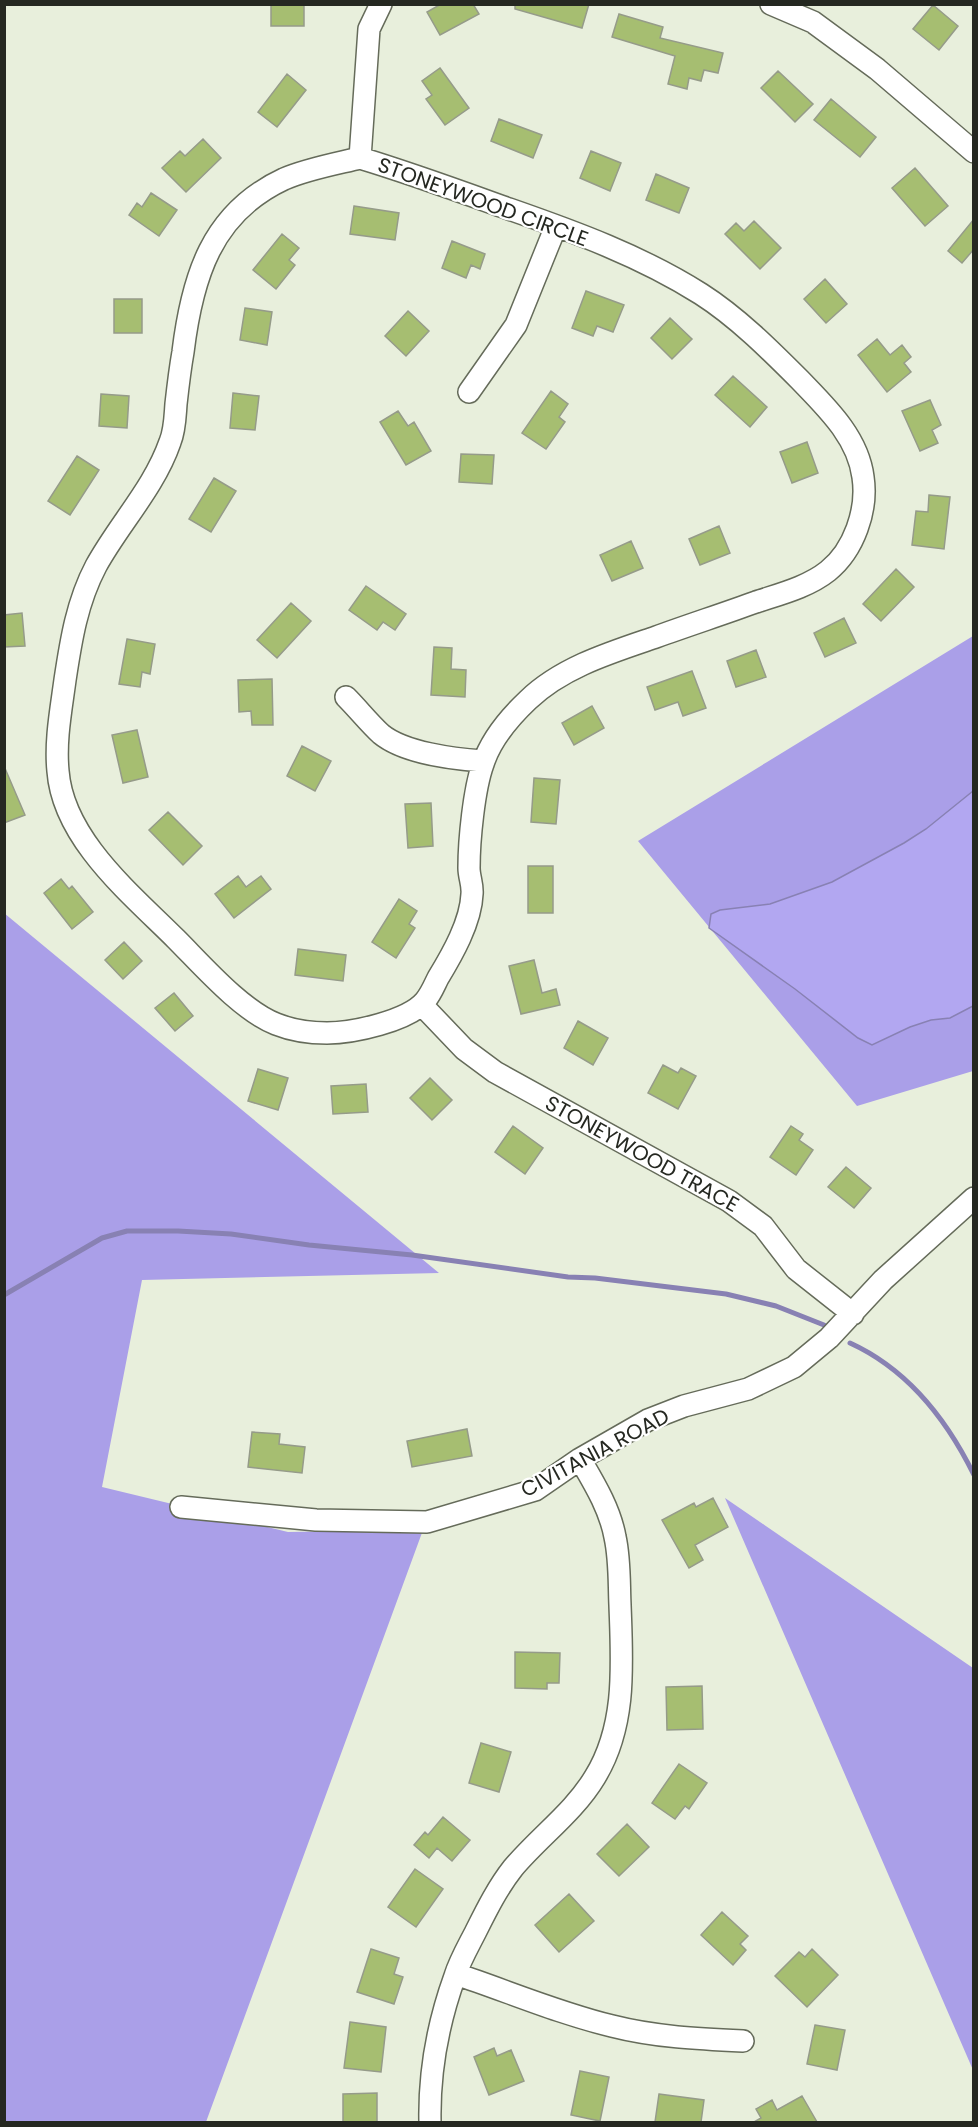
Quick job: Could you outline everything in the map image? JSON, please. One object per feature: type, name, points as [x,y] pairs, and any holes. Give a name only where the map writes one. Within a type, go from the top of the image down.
[{"type":"street","points":[[360,158],[369,29],[381,4]]},
{"type":"street","points":[[771,4],[813,22],[831,35],[877,69],[974,152]]},
{"type":"street","name":"STONEYWOOD CIRCLE","points":[[360,158],[556,226],[637,259],[704,296],[761,341],[846,430],[863,473],[863,511],[852,541],[834,566],[823,575],[789,591],[578,666],[536,692],[505,722],[483,761],[473,818],[469,869],[472,896],[458,943],[422,1005],[382,1024],[334,1034],[314,1033],[277,1025],[261,1016],[223,987],[95,855],[70,817],[62,796],[58,775],[60,716],[76,615],[98,562],[134,510],[169,445],[175,424],[184,339],[201,268],[209,248],[238,210],[254,197],[283,180],[360,158]]},
{"type":"street","points":[[469,392],[516,326],[556,226]]},
{"type":"street","points":[[346,697],[383,735],[412,749],[450,758],[483,761]]},
{"type":"street","name":"STONEYWOOD TRACE","points":[[422,1005],[464,1049],[495,1072],[729,1201],[763,1226],[796,1269],[853,1314]]},
{"type":"street","name":"CIVITANIA ROAD","points":[[181,1507],[316,1521],[427,1522],[535,1490],[580,1459],[648,1420],[684,1406],[748,1389],[794,1366],[813,1352],[853,1314],[883,1280],[974,1198]]},
{"type":"street","points":[[430,2122],[432,2070],[438,2036],[456,1974],[490,1902],[512,1870],[568,1811],[595,1778],[604,1760],[616,1722],[621,1696],[622,1667],[615,1537],[608,1514],[580,1459]]},
{"type":"street","points":[[456,1974],[547,2007],[612,2026],[685,2039],[743,2041]]},
{"type":"shaded area","points":[[973,636],[973,1071],[857,1106],[638,841]]},
{"type":"shaded area","points":[[973,791],[973,1006],[950,1018],[931,1020],[910,1027],[872,1045],[858,1038],[795,989],[709,928],[711,914],[720,910],[770,904],[832,882],[926,829]]},
{"type":"shaded area","points":[[4,913],[439,1273],[142,1280],[102,1487],[288,1532],[423,1530],[206,2122],[5,2122]]},
{"type":"shaded area","points":[[725,1498],[973,1668],[973,2070]]},
{"type":"building","points":[[271,4],[304,4],[304,26],[271,26]]},
{"type":"building","points":[[441,4],[473,4],[479,14],[440,35],[427,12]]},
{"type":"building","points":[[515,4],[589,4],[582,28],[515,9]]},
{"type":"building","points":[[933,5],[958,26],[939,50],[913,29]]},
{"type":"building","points":[[619,14],[663,27],[660,38],[723,53],[718,73],[704,70],[701,81],[689,78],[687,89],[668,84],[675,56],[612,37]]},
{"type":"building","points":[[440,68],[469,108],[445,125],[426,99],[432,95],[422,81]]},
{"type":"building","points":[[778,71],[813,104],[795,122],[761,88]]},
{"type":"building","points":[[287,74],[306,90],[277,127],[258,112]]},
{"type":"building","points":[[831,99],[876,137],[860,157],[814,120]]},
{"type":"building","points":[[499,119],[542,135],[533,158],[491,141]]},
{"type":"building","points":[[203,139],[221,158],[186,192],[162,168],[180,151],[185,156]]},
{"type":"building","points":[[591,151],[621,163],[610,191],[580,178]]},
{"type":"building","points":[[915,168],[948,206],[925,226],[892,188]]},
{"type":"building","points":[[656,174],[689,188],[679,213],[646,200]]},
{"type":"building","points":[[151,193],[177,210],[159,236],[129,215],[137,203],[142,207]]},
{"type":"building","points":[[354,206],[399,213],[395,240],[350,234]]},
{"type":"building","points":[[974,219],[974,249],[962,263],[948,251]]},
{"type":"building","points":[[754,221],[781,248],[760,269],[725,234],[736,223],[744,231]]},
{"type":"building","points":[[282,234],[299,248],[289,260],[295,265],[276,289],[253,270]]},
{"type":"building","points":[[452,241],[485,254],[480,269],[471,265],[466,278],[442,268]]},
{"type":"building","points":[[825,279],[847,304],[826,323],[804,299]]},
{"type":"building","points":[[586,291],[624,305],[613,332],[597,326],[593,336],[572,328]]},
{"type":"building","points":[[114,299],[142,299],[142,333],[114,333]]},
{"type":"building","points":[[245,308],[272,312],[267,345],[240,340]]},
{"type":"building","points":[[408,311],[429,331],[406,356],[385,336]]},
{"type":"building","points":[[670,318],[692,339],[672,359],[651,338]]},
{"type":"building","points":[[877,339],[890,355],[902,345],[911,357],[904,363],[911,372],[887,392],[858,355]]},
{"type":"building","points":[[733,376],[767,407],[750,427],[715,395]]},
{"type":"building","points":[[551,391],[568,404],[559,417],[565,422],[546,449],[522,433]]},
{"type":"building","points":[[233,393],[259,396],[255,430],[230,428]]},
{"type":"building","points":[[101,394],[129,396],[127,428],[99,426]]},
{"type":"building","points":[[930,400],[941,425],[932,430],[938,443],[920,451],[902,411]]},
{"type":"building","points":[[398,411],[408,426],[414,422],[431,451],[406,465],[380,422]]},
{"type":"building","points":[[807,442],[818,473],[792,483],[780,452]]},
{"type":"building","points":[[461,454],[494,455],[492,484],[459,482]]},
{"type":"building","points":[[77,456],[99,470],[70,515],[48,501]]},
{"type":"building","points":[[214,478],[236,491],[211,532],[189,519]]},
{"type":"building","points":[[929,495],[950,497],[944,549],[912,545],[916,511],[928,512]]},
{"type":"building","points":[[719,526],[730,553],[700,565],[689,539]]},
{"type":"building","points":[[631,541],[643,568],[612,581],[600,555]]},
{"type":"building","points":[[896,569],[914,587],[881,621],[863,604]]},
{"type":"building","points":[[366,586],[406,614],[395,630],[383,622],[377,630],[349,610]]},
{"type":"building","points":[[291,603],[311,621],[277,658],[257,640]]},
{"type":"building","points":[[22,613],[25,646],[4,647],[4,615]]},
{"type":"building","points":[[844,618],[856,643],[825,657],[814,633]]},
{"type":"building","points":[[127,639],[155,644],[150,674],[142,672],[140,687],[119,684]]},
{"type":"building","points":[[434,647],[452,648],[451,669],[466,670],[465,697],[431,695]]},
{"type":"building","points":[[756,650],[766,677],[736,687],[727,661]]},
{"type":"building","points":[[692,671],[706,708],[683,716],[678,702],[655,710],[647,687]]},
{"type":"building","points":[[272,679],[273,725],[252,725],[251,711],[239,712],[238,680]]},
{"type":"building","points":[[592,706],[604,728],[574,745],[562,723]]},
{"type":"building","points":[[137,730],[148,777],[123,783],[112,735]]},
{"type":"building","points":[[302,746],[331,761],[315,791],[287,776]]},
{"type":"building","points":[[4,766],[25,815],[4,823]]},
{"type":"building","points":[[534,778],[560,780],[556,824],[531,822]]},
{"type":"building","points":[[431,803],[433,846],[408,848],[405,804]]},
{"type":"building","points":[[168,812],[202,846],[183,865],[149,830]]},
{"type":"building","points":[[528,866],[553,866],[553,913],[528,913]]},
{"type":"building","points":[[238,876],[246,887],[261,876],[271,889],[234,918],[215,894]]},
{"type":"building","points":[[61,879],[69,889],[72,886],[93,912],[72,929],[44,893]]},
{"type":"building","points":[[399,899],[417,911],[409,924],[415,928],[396,958],[372,942]]},
{"type":"building","points":[[124,942],[142,961],[123,979],[105,960]]},
{"type":"building","points":[[298,949],[346,955],[343,981],[295,975]]},
{"type":"building","points":[[534,960],[542,993],[556,989],[560,1005],[521,1014],[509,966]]},
{"type":"building","points":[[174,993],[193,1016],[175,1031],[155,1008]]},
{"type":"building","points":[[578,1021],[608,1038],[593,1065],[564,1048]]},
{"type":"building","points":[[663,1065],[678,1073],[681,1068],[696,1076],[678,1109],[648,1093]]},
{"type":"building","points":[[258,1069],[288,1078],[278,1110],[248,1101]]},
{"type":"building","points":[[430,1078],[452,1100],[432,1120],[410,1098]]},
{"type":"building","points":[[366,1084],[368,1112],[333,1114],[331,1086]]},
{"type":"building","points":[[513,1126],[543,1148],[525,1174],[495,1152]]},
{"type":"building","points":[[791,1126],[803,1134],[799,1140],[813,1150],[796,1175],[770,1157]]},
{"type":"building","points":[[846,1167],[871,1188],[854,1208],[828,1187]]},
{"type":"building","points":[[467,1429],[472,1456],[412,1467],[407,1441]]},
{"type":"building","points":[[252,1432],[280,1434],[279,1444],[305,1447],[302,1473],[248,1467]]},
{"type":"building","points":[[713,1498],[728,1527],[695,1545],[703,1560],[689,1568],[662,1520],[694,1503],[696,1507]]},
{"type":"building","points":[[515,1652],[560,1653],[559,1683],[547,1683],[547,1689],[515,1688]]},
{"type":"building","points":[[702,1686],[703,1729],[667,1730],[666,1687]]},
{"type":"building","points":[[481,1743],[511,1752],[499,1792],[469,1783]]},
{"type":"building","points":[[679,1764],[707,1783],[689,1809],[685,1806],[675,1819],[652,1803]]},
{"type":"building","points":[[443,1817],[470,1840],[452,1861],[437,1848],[429,1858],[414,1845],[425,1832],[428,1835]]},
{"type":"building","points":[[627,1824],[649,1847],[619,1876],[597,1854]]},
{"type":"building","points":[[415,1869],[443,1889],[416,1927],[388,1907]]},
{"type":"building","points":[[569,1894],[594,1921],[559,1952],[535,1925]]},
{"type":"building","points":[[722,1912],[748,1936],[740,1944],[746,1950],[733,1965],[701,1935]]},
{"type":"building","points":[[371,1949],[399,1958],[394,1974],[403,1977],[394,2004],[357,1992]]},
{"type":"building","points":[[812,1949],[838,1975],[807,2007],[775,1976],[799,1952],[805,1957]]},
{"type":"building","points":[[350,2022],[386,2027],[381,2072],[344,2068]]},
{"type":"building","points":[[815,2025],[845,2030],[837,2070],[807,2064]]},
{"type":"building","points":[[494,2048],[497,2056],[511,2050],[524,2081],[489,2095],[474,2057]]},
{"type":"building","points":[[580,2071],[609,2077],[600,2121],[571,2115]]},
{"type":"building","points":[[377,2093],[377,2122],[343,2122],[343,2094]]},
{"type":"building","points":[[659,2094],[704,2100],[701,2122],[655,2122]]},
{"type":"building","points":[[802,2096],[817,2122],[754,2122],[761,2118],[756,2109],[772,2100],[777,2110]]},
{"type":"waterway","points":[[4,1295],[102,1238],[127,1231],[178,1231],[231,1234],[309,1245],[412,1255],[568,1277],[595,1278],[726,1294],[776,1306],[824,1325]]},
{"type":"waterway","points":[[850,1343],[890,1367],[923,1398],[951,1435],[974,1475]]}]
